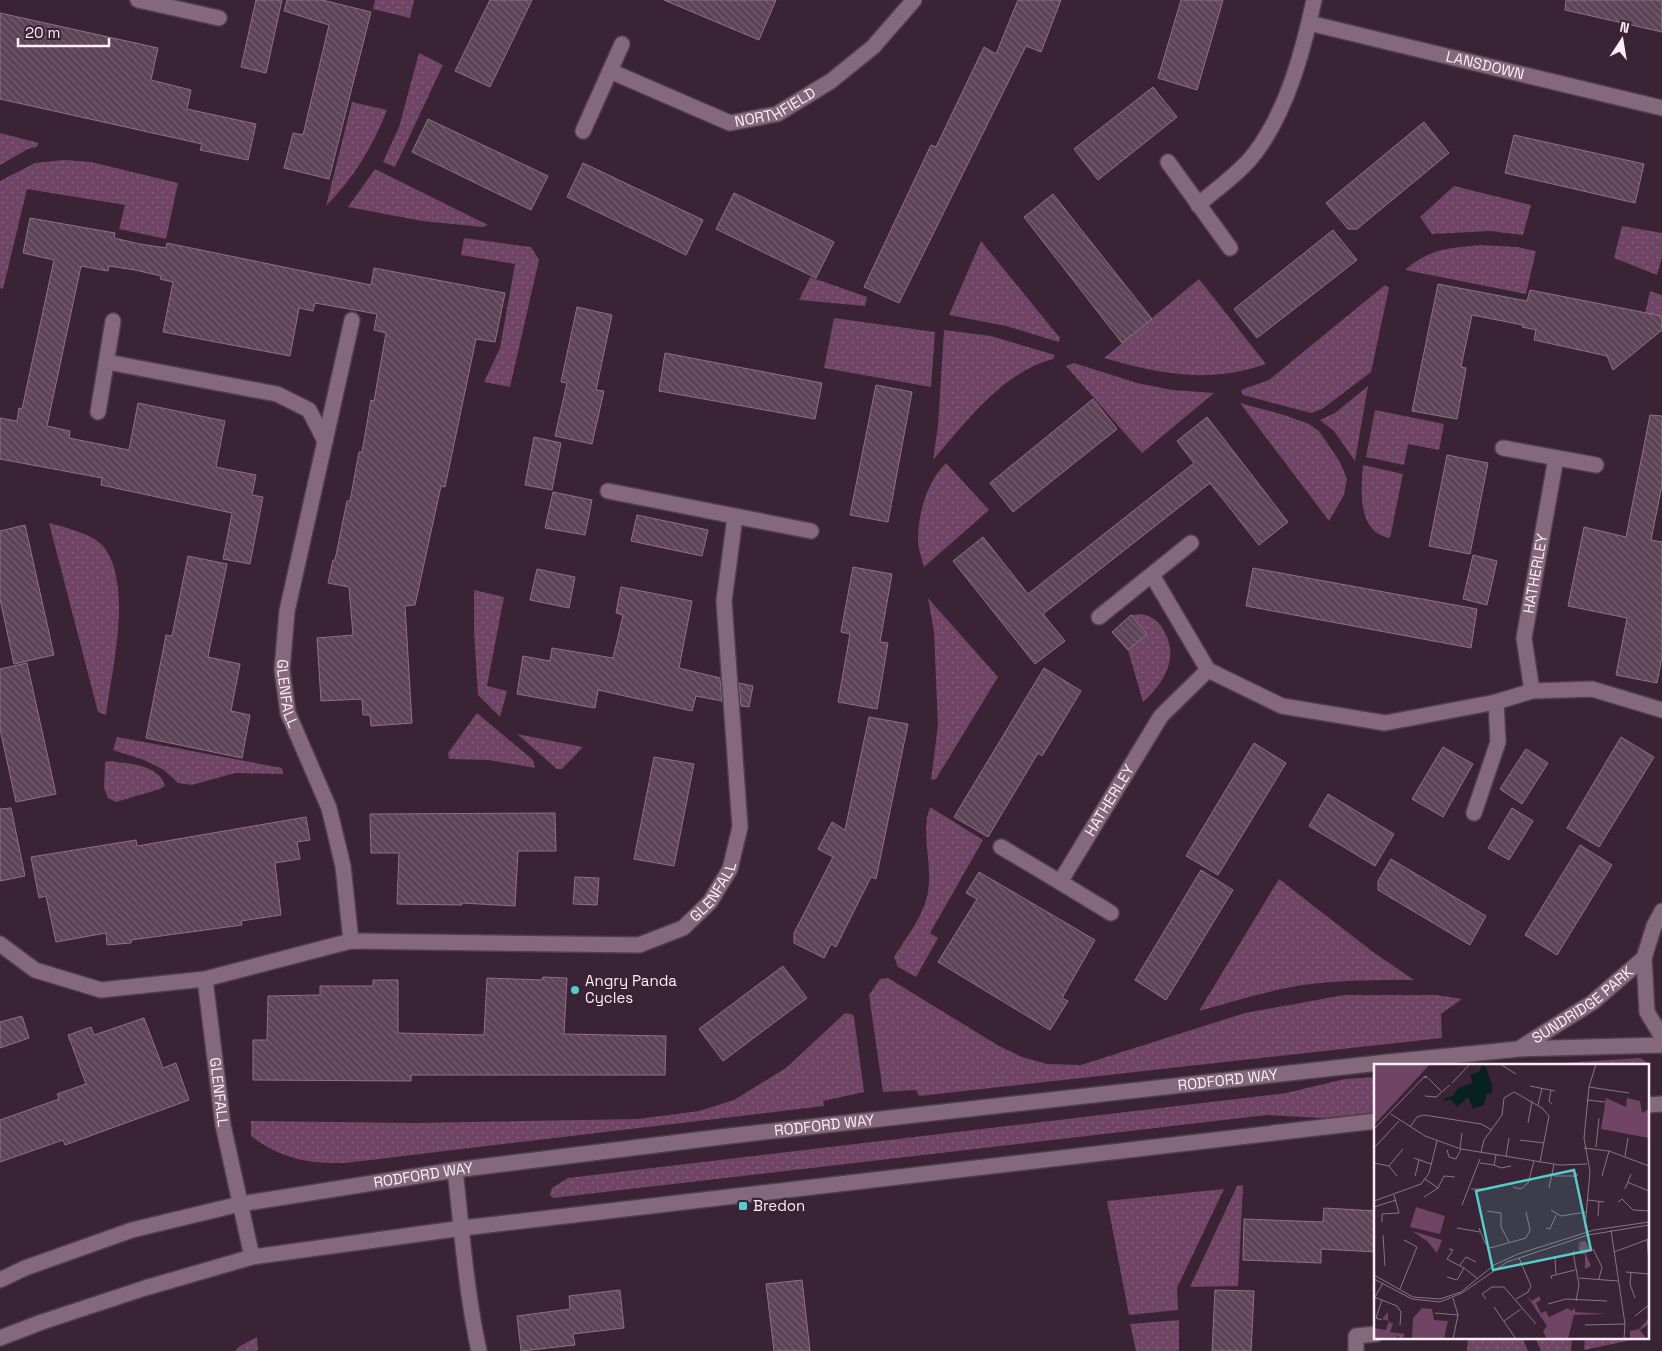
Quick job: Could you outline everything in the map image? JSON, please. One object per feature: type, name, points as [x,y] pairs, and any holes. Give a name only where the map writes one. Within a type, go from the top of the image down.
[{"type":"street","points":[[138,0],[218,18]]},
{"type":"street","name":"NORTHFIELD","points":[[610,71],[730,123],[777,114],[831,81],[873,47],[914,0]]},
{"type":"street","points":[[1198,205],[1254,155],[1280,114],[1309,23],[1314,0]]},
{"type":"street","name":"LANSDOWN","points":[[1309,23],[1662,108]]},
{"type":"street","points":[[583,131],[622,44]]},
{"type":"street","points":[[1168,162],[1230,248]]},
{"type":"street","name":"GLENFALL","points":[[351,941],[342,866],[329,808],[288,713],[282,670],[287,610],[352,320]]},
{"type":"street","points":[[98,412],[113,321]]},
{"type":"street","points":[[107,362],[277,394],[309,410],[325,440]]},
{"type":"street","points":[[1503,448],[1596,465]]},
{"type":"street","name":"HATHERLEY","points":[[1532,691],[1524,638],[1556,458]]},
{"type":"street","points":[[608,491],[811,531]]},
{"type":"street","name":"GLENFALL","points":[[0,944],[34,970],[101,990],[205,979],[351,941],[639,945],[683,928],[710,902],[730,869],[740,828],[724,601],[735,517]]},
{"type":"street","points":[[1099,617],[1191,542]]},
{"type":"street","points":[[1152,575],[1208,670],[1282,706],[1384,723],[1496,702],[1532,691],[1592,689],[1662,710]]},
{"type":"street","name":"HATHERLEY","points":[[1060,882],[1161,716],[1208,670]]},
{"type":"street","points":[[1474,813],[1498,742],[1496,702]]},
{"type":"street","points":[[1001,847],[1111,913]]},
{"type":"street","name":"SUNDRIDGE PARK","points":[[1662,911],[1654,926],[1644,958],[1647,1012],[1662,1036]]},
{"type":"street","name":"SUNDRIDGE PARK","points":[[1519,1049],[1593,1002],[1644,958]]},
{"type":"street","name":"GLENFALL","points":[[205,979],[223,1125],[252,1257]]},
{"type":"street","name":"RODFORD WAY","points":[[1383,1064],[1519,1049],[1662,1046]]},
{"type":"street","name":"RODFORD WAY","points":[[0,1280],[25,1268],[132,1230],[240,1204],[455,1170],[739,1135],[1374,1065]]},
{"type":"street","points":[[0,1338],[145,1288],[252,1257],[463,1228],[1374,1121]]},
{"type":"street","points":[[455,1170],[463,1228],[470,1310],[479,1351]]},
{"type":"street","points":[[1356,1351],[1356,1336],[1374,1334]]},
{"type":"shaded area","points":[[375,0],[414,0],[410,18],[373,9]]},
{"type":"shaded area","points":[[419,53],[443,65],[395,167],[383,162],[399,127]]},
{"type":"shaded area","points":[[352,102],[387,110],[376,136],[362,161],[326,206]]},
{"type":"shaded area","points":[[0,133],[39,143],[37,147],[28,149],[0,165]]},
{"type":"shaded area","points":[[64,160],[91,162],[178,183],[166,239],[119,229],[125,205],[27,189],[3,289],[0,288],[0,181],[35,163]]},
{"type":"shaded area","points":[[375,169],[488,225],[483,227],[422,221],[348,207]]},
{"type":"shaded area","points":[[1454,186],[1531,205],[1523,235],[1490,231],[1432,234],[1420,217]]},
{"type":"shaded area","points":[[1622,226],[1662,233],[1662,257],[1657,275],[1614,258]]},
{"type":"shaded area","points":[[464,238],[531,247],[539,260],[510,387],[484,382],[500,348],[515,264],[461,255]]},
{"type":"shaded area","points":[[981,241],[1060,338],[1059,342],[1006,326],[949,315]]},
{"type":"shaded area","points":[[1479,245],[1517,247],[1536,251],[1526,294],[1405,270],[1431,253]]},
{"type":"shaded area","points":[[810,277],[867,297],[865,306],[799,300]]},
{"type":"shaded area","points":[[1199,279],[1266,364],[1225,374],[1204,375],[1165,372],[1104,358]]},
{"type":"shaded area","points":[[1385,285],[1389,288],[1371,372],[1322,409],[1311,413],[1243,395],[1241,390],[1269,380]]},
{"type":"shaded area","points":[[1650,291],[1662,295],[1662,322],[1644,318]]},
{"type":"shaded area","points":[[834,318],[935,332],[931,387],[824,368]]},
{"type":"shaded area","points":[[944,330],[991,336],[1055,355],[1053,359],[1017,375],[1001,387],[972,415],[933,460],[938,426]]},
{"type":"shaded area","points":[[1074,363],[1137,383],[1172,390],[1214,393],[1142,453],[1066,366]]},
{"type":"shaded area","points":[[1368,386],[1355,461],[1334,431],[1320,420],[1335,413]]},
{"type":"shaded area","points":[[1240,403],[1284,415],[1309,424],[1319,431],[1340,462],[1347,479],[1344,495],[1329,521]]},
{"type":"shaded area","points":[[1375,410],[1444,424],[1439,450],[1408,444],[1404,465],[1366,457]]},
{"type":"shaded area","points":[[946,463],[989,510],[924,567],[918,540],[922,509],[934,479]]},
{"type":"shaded area","points":[[1363,465],[1403,474],[1390,538],[1379,534],[1366,519],[1362,498]]},
{"type":"shaded area","points":[[49,523],[93,538],[104,547],[113,564],[119,605],[118,628],[106,715],[98,712]]},
{"type":"shaded area","points":[[474,590],[504,597],[487,686],[507,691],[500,717],[478,695],[474,631]]},
{"type":"shaded area","points":[[928,598],[998,677],[936,779],[931,780],[938,725],[934,632]]},
{"type":"shaded area","points":[[1142,614],[1153,618],[1161,626],[1169,643],[1170,652],[1167,671],[1157,687],[1143,702],[1128,650],[1147,634],[1131,615]]},
{"type":"shaded area","points":[[477,713],[533,760],[535,768],[489,760],[449,759],[448,753]]},
{"type":"shaded area","points":[[517,734],[583,747],[562,769],[557,769]]},
{"type":"shaded area","points":[[117,737],[282,768],[283,774],[235,773],[192,785],[178,783],[164,770],[144,760],[113,750]]},
{"type":"shaded area","points":[[107,761],[132,764],[149,769],[162,779],[165,786],[116,802],[108,798],[104,788],[105,763]]},
{"type":"shaded area","points":[[930,807],[983,840],[930,933],[938,938],[916,977],[898,967],[894,957],[914,926],[926,901],[929,870],[926,827]]},
{"type":"shaded area","points":[[1279,879],[1373,952],[1414,980],[1349,981],[1296,986],[1199,1011]]},
{"type":"shaded area","points":[[888,978],[999,1046],[1022,1057],[1047,1064],[1081,1065],[1245,1013],[1344,995],[1437,995],[1462,999],[1441,1014],[1442,1038],[919,1096],[916,1090],[883,1092],[869,995],[880,979]]},
{"type":"shaded area","points":[[845,1013],[852,1014],[854,1017],[864,1092],[823,1101],[824,1106],[345,1163],[308,1161],[284,1155],[251,1136],[251,1121],[416,1123],[638,1119],[699,1111],[734,1100],[786,1068]]},
{"type":"shaded area","points":[[1640,1058],[1650,1064],[1547,1064]]},
{"type":"shaded area","points":[[1374,1077],[1374,1113],[1323,1118],[1267,1115],[553,1198],[550,1195],[552,1188],[568,1178],[1286,1093],[1345,1079]]},
{"type":"shaded area","points":[[1243,1185],[1238,1286],[1190,1287],[1237,1186]]},
{"type":"shaded area","points":[[1224,1189],[1177,1288],[1178,1310],[1129,1315],[1107,1201]]},
{"type":"shaded area","points":[[1179,1320],[1179,1351],[1136,1351],[1130,1324]]},
{"type":"shaded area","points":[[257,1337],[258,1351],[235,1351],[240,1346]]},
{"type":"shaded area","points":[[1468,1338],[1522,1338],[1528,1351],[1467,1351]]},
{"type":"shaded area","points":[[1535,1338],[1572,1338],[1571,1351],[1541,1351]]},
{"type":"shaded area","points":[[1585,1338],[1641,1338],[1584,1350]]},
{"type":"building","points":[[256,0],[282,0],[266,73],[241,67]]},
{"type":"building","points":[[287,0],[322,0],[371,12],[329,179],[284,168],[293,133],[303,135],[329,25],[284,11]]},
{"type":"building","points":[[490,0],[532,0],[490,87],[455,71]]},
{"type":"building","points":[[664,0],[776,0],[759,40]]},
{"type":"building","points":[[1018,0],[1061,0],[1041,52],[1026,46],[899,303],[864,287],[931,145],[936,147],[984,47],[996,54]]},
{"type":"building","points":[[1181,0],[1223,0],[1197,90],[1158,78]]},
{"type":"building","points":[[1566,0],[1662,0],[1662,32],[1565,10]]},
{"type":"building","points":[[0,13],[158,48],[151,80],[191,90],[187,109],[256,124],[248,160],[200,150],[202,144],[0,99]]},
{"type":"building","points":[[1153,87],[1177,117],[1098,180],[1074,149]]},
{"type":"building","points":[[428,119],[548,176],[531,210],[412,152]]},
{"type":"building","points":[[1424,122],[1449,153],[1357,229],[1348,229],[1326,203]]},
{"type":"building","points":[[1514,135],[1644,164],[1635,203],[1505,173]]},
{"type":"building","points":[[583,163],[703,220],[686,255],[567,197]]},
{"type":"building","points":[[734,193],[834,242],[816,278],[716,229]]},
{"type":"building","points":[[1053,194],[1152,319],[1122,343],[1024,217]]},
{"type":"building","points":[[30,218],[115,233],[114,238],[140,244],[166,248],[167,243],[371,285],[374,268],[505,293],[495,342],[476,339],[445,487],[441,486],[415,605],[405,606],[412,723],[371,726],[370,715],[363,715],[362,699],[321,701],[317,638],[353,635],[349,587],[328,583],[333,560],[335,560],[347,501],[350,501],[359,452],[362,452],[371,400],[374,401],[386,333],[374,330],[377,314],[315,303],[313,311],[299,308],[290,356],[163,332],[173,282],[160,279],[161,276],[135,270],[109,266],[108,271],[81,266],[47,426],[70,431],[69,438],[129,450],[138,403],[225,421],[216,467],[256,475],[252,495],[263,497],[250,564],[223,559],[232,513],[101,485],[102,478],[0,459],[0,418],[17,421],[19,408],[22,409],[54,260],[23,253]]},
{"type":"building","points":[[1333,230],[1357,260],[1257,338],[1234,309]]},
{"type":"building","points":[[1438,284],[1527,301],[1530,290],[1662,316],[1662,330],[1613,370],[1607,356],[1534,340],[1536,330],[1522,327],[1523,325],[1472,315],[1461,367],[1466,368],[1457,419],[1412,411]]},
{"type":"building","points":[[577,307],[612,315],[596,390],[604,391],[592,444],[555,436],[567,383],[561,382]]},
{"type":"building","points":[[665,353],[822,383],[815,419],[659,391]]},
{"type":"building","points":[[876,385],[912,392],[888,522],[850,515]]},
{"type":"building","points":[[1093,399],[1117,429],[1013,512],[990,483]]},
{"type":"building","points":[[1650,415],[1662,416],[1662,485],[1651,540],[1662,542],[1662,657],[1657,683],[1616,675],[1627,618],[1568,606],[1584,527],[1626,537]]},
{"type":"building","points":[[1207,417],[1288,522],[1259,545],[1210,483],[1043,614],[1065,641],[1035,664],[953,561],[983,537],[1028,594],[1194,463],[1177,441]]},
{"type":"building","points":[[534,437],[561,443],[552,490],[525,485]]},
{"type":"building","points":[[1447,455],[1488,463],[1470,554],[1429,546]]},
{"type":"building","points":[[553,492],[592,500],[585,535],[545,528]]},
{"type":"building","points":[[637,515],[708,530],[702,556],[631,541]]},
{"type":"building","points":[[25,525],[54,655],[14,664],[0,599],[0,531]]},
{"type":"building","points":[[1473,555],[1497,561],[1487,605],[1463,599]]},
{"type":"building","points":[[188,556],[227,564],[208,657],[240,664],[231,711],[250,715],[242,758],[146,738],[166,635],[172,636]]},
{"type":"building","points":[[853,567],[892,574],[880,642],[888,643],[877,709],[838,702],[850,634],[841,632]]},
{"type":"building","points":[[1253,568],[1477,609],[1471,648],[1246,606]]},
{"type":"building","points":[[537,569],[575,577],[569,608],[530,600]]},
{"type":"building","points":[[621,587],[692,601],[679,668],[720,678],[722,701],[696,696],[692,711],[598,690],[595,708],[517,694],[523,656],[550,661],[552,648],[613,658],[623,615],[616,613]]},
{"type":"building","points":[[1131,615],[1147,634],[1128,650],[1112,632]]},
{"type":"building","points":[[27,663],[56,794],[16,802],[0,729],[0,669]]},
{"type":"building","points":[[1044,668],[1081,691],[1042,756],[1038,753],[988,837],[954,817]]},
{"type":"building","points":[[739,683],[753,686],[749,707],[741,706]]},
{"type":"building","points":[[869,717],[908,724],[876,879],[871,877],[836,947],[831,944],[824,958],[794,943],[794,933],[833,857],[818,849],[832,822],[845,830]]},
{"type":"building","points":[[1621,737],[1654,757],[1599,847],[1567,828]]},
{"type":"building","points":[[1254,743],[1286,763],[1218,875],[1186,856]]},
{"type":"building","points":[[1443,747],[1473,764],[1443,817],[1412,799]]},
{"type":"building","points":[[1526,749],[1548,763],[1522,804],[1500,789]]},
{"type":"building","points":[[654,757],[694,764],[674,866],[634,859]]},
{"type":"building","points":[[1328,794],[1394,834],[1375,866],[1309,826]]},
{"type":"building","points":[[11,808],[25,876],[0,881],[0,809]]},
{"type":"building","points":[[1512,808],[1533,821],[1509,860],[1488,848]]},
{"type":"building","points":[[555,813],[556,851],[518,851],[515,906],[462,903],[462,905],[397,904],[399,853],[371,853],[370,814]]},
{"type":"building","points":[[306,817],[310,840],[297,842],[300,859],[275,863],[281,915],[241,921],[242,925],[131,940],[131,943],[107,945],[106,933],[56,942],[46,896],[39,898],[31,857],[136,840],[137,846]]},
{"type":"building","points":[[1580,845],[1612,865],[1557,955],[1525,935]]},
{"type":"building","points":[[1391,859],[1486,916],[1470,945],[1378,890],[1378,881]]},
{"type":"building","points":[[1201,870],[1233,890],[1166,1000],[1135,980]]},
{"type":"building","points":[[979,872],[1095,940],[1062,998],[1068,1001],[1050,1030],[938,962],[977,899],[966,893]]},
{"type":"building","points":[[575,877],[599,878],[597,905],[573,904]]},
{"type":"building","points":[[783,966],[807,998],[723,1061],[699,1029]]},
{"type":"building","points":[[543,977],[567,978],[564,1034],[666,1036],[665,1075],[411,1075],[411,1081],[253,1080],[253,1040],[267,1040],[268,996],[320,995],[320,986],[373,986],[373,980],[398,980],[398,1033],[484,1035],[487,978],[542,980]]},
{"type":"building","points":[[22,1016],[29,1038],[0,1048],[0,1022]]},
{"type":"building","points":[[144,1018],[163,1068],[176,1063],[189,1100],[65,1145],[63,1140],[0,1162],[0,1120],[59,1099],[57,1094],[86,1084],[68,1035],[91,1027],[94,1035]]},
{"type":"building","points":[[1324,1208],[1374,1211],[1374,1252],[1321,1249],[1321,1263],[1243,1260],[1244,1219],[1323,1222]]},
{"type":"building","points":[[802,1280],[810,1351],[774,1351],[766,1284]]},
{"type":"building","points":[[620,1290],[624,1328],[573,1334],[575,1345],[521,1351],[517,1316],[570,1309],[569,1296]]},
{"type":"building","points":[[1215,1290],[1254,1291],[1251,1351],[1212,1351]]},
{"type":"place","name":"Angry Panda Cycles","points":[[575,990]]},
{"type":"place","name":"Bredon","points":[[743,1206]]}]
